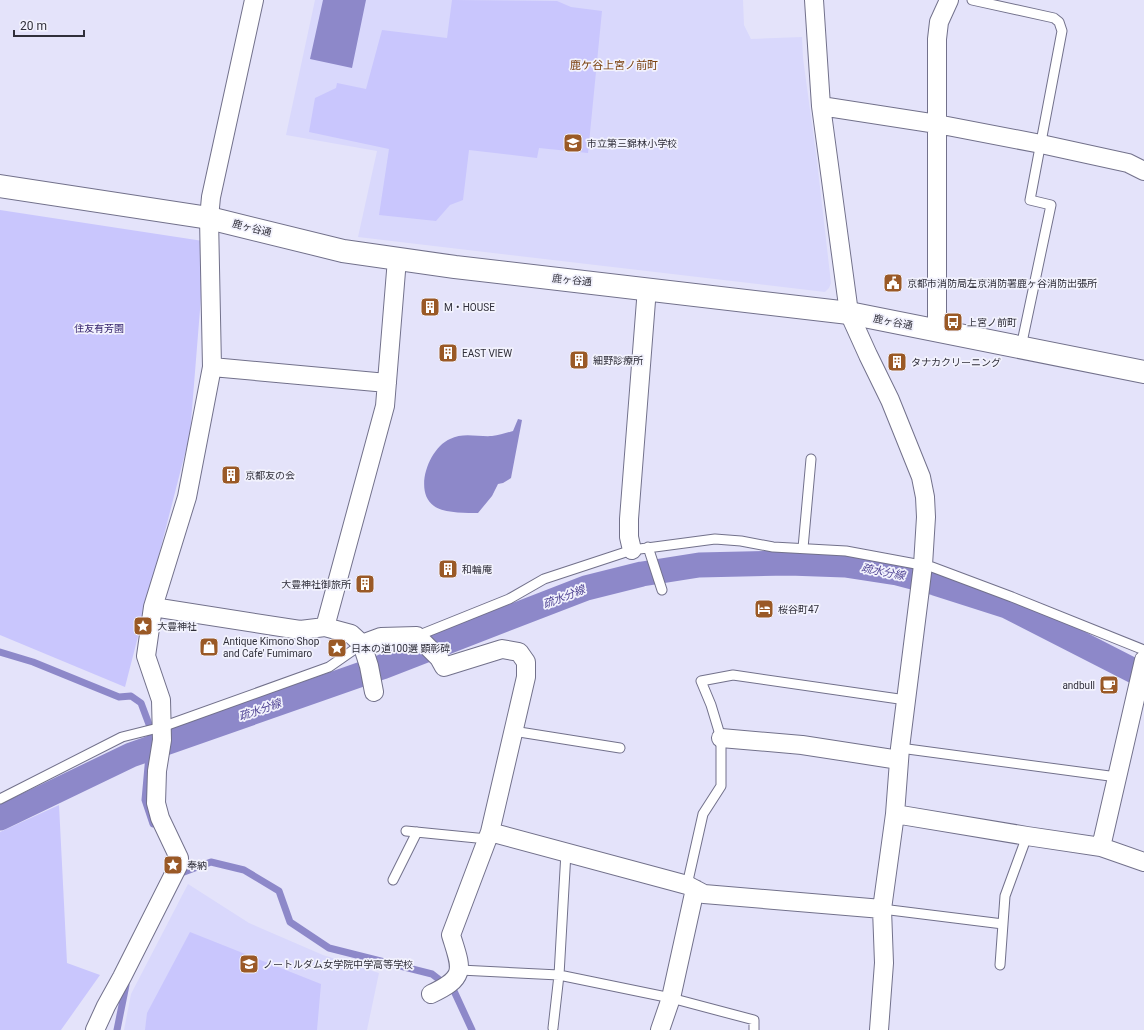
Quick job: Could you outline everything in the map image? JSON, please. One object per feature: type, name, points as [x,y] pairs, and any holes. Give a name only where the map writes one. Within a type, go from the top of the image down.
[{"type":"street","points":[[95,1030],[179,864],[179,858],[160,818],[156,802],[162,733],[162,700],[146,656],[152,607],[187,497],[212,367],[209,218],[211,197],[254,0]]},
{"type":"street","points":[[814,0],[821,106],[849,313],[890,400],[921,477],[925,497],[926,517],[920,588],[900,754],[895,814],[882,908],[884,963],[879,1030]]},
{"type":"street","points":[[937,330],[937,39],[939,22],[949,0]]},
{"type":"street","points":[[821,106],[937,124],[1041,144],[1128,163],[1144,171]]},
{"type":"street","name":"鹿ヶ谷通","points":[[0,186],[209,218],[343,251],[455,267],[647,288],[849,313],[1144,372]]},
{"type":"street","points":[[325,627],[385,406],[397,259]]},
{"type":"street","points":[[640,549],[630,537],[629,519],[647,288]]},
{"type":"street","points":[[212,367],[387,383]]},
{"type":"street","points":[[152,607],[300,630],[325,627],[351,634],[362,644],[371,680]]},
{"type":"street","points":[[362,644],[381,637],[421,640],[439,658],[444,667],[502,649],[519,652],[526,662],[526,677],[488,836],[451,934],[458,956],[446,984]]},
{"type":"street","points":[[1101,847],[1142,664]]},
{"type":"street","points":[[721,738],[900,754]]},
{"type":"street","points":[[895,814],[1101,847],[1144,862]]},
{"type":"street","points":[[488,836],[566,852],[691,887],[704,894],[882,908]]},
{"type":"street","points":[[660,1030],[671,998],[691,887]]},
{"type":"lane","points":[[972,0],[1054,18],[1059,22],[1062,31],[1030,200],[1051,205],[1021,347]]},
{"type":"lane","points":[[803,548],[811,459]]},
{"type":"lane","points":[[421,640],[509,599],[544,579],[640,549],[715,539],[741,541],[773,547],[846,551],[922,568],[932,567],[998,592],[1142,664]]},
{"type":"lane","points":[[640,549],[654,566],[662,590]]},
{"type":"lane","points":[[0,799],[122,738],[162,733],[329,667],[362,644]]},
{"type":"lane","points":[[691,887],[702,814],[721,786],[721,738],[711,705],[701,681],[733,675],[906,700]]},
{"type":"lane","points":[[513,731],[620,748]]},
{"type":"lane","points":[[900,754],[1117,777]]},
{"type":"lane","points":[[406,831],[488,836]]},
{"type":"lane","points":[[393,880],[417,832]]},
{"type":"lane","points":[[1000,965],[1005,896],[1027,836]]},
{"type":"lane","points":[[553,1028],[559,975],[566,852]]},
{"type":"lane","points":[[882,908],[1003,924]]},
{"type":"lane","points":[[446,984],[559,975],[671,998],[754,1020],[754,1030]]},
{"type":"shaded area","name":"市立第三錦林小学校","points":[[315,0],[743,0],[744,25],[751,39],[802,37],[803,58],[831,283],[829,288],[825,292],[358,237],[377,151],[286,135]]},
{"type":"shaded area","points":[[323,0],[366,0],[352,68],[310,59]]},
{"type":"shaded area","points":[[518,419],[522,420],[511,478],[498,484],[492,496],[478,513],[461,513],[443,510],[434,506],[428,499],[424,481],[430,460],[442,444],[450,439],[460,436],[492,436],[513,431]]},
{"type":"shaded area","name":"ノートルダム女学院中学高等学校","points":[[188,884],[249,923],[323,955],[379,973],[367,1030],[124,1030],[131,994]]},
{"type":"green space","points":[[452,0],[557,1],[571,7],[602,11],[588,153],[539,148],[537,158],[469,150],[463,200],[450,205],[436,221],[379,215],[389,149],[309,132],[315,98],[336,88],[337,83],[366,89],[382,30],[447,38]]},
{"type":"green space","name":"住友有芳園","points":[[0,210],[203,241],[202,285],[190,434],[125,687],[0,635]]},
{"type":"green space","points":[[59,805],[67,963],[100,975],[61,1030],[0,1030],[0,832]]},
{"type":"green space","points":[[190,932],[321,984],[317,1030],[145,1030],[147,1013]]},
{"type":"waterway","name":"疏水分線","points":[[0,818],[131,755],[382,667],[586,588],[642,574],[699,565],[789,563],[845,565],[897,573],[935,583],[1007,606],[1144,676]]},
{"type":"waterway","points":[[0,652],[33,662],[119,697],[131,696],[141,703],[150,727],[145,800],[153,824]]},
{"type":"waterway","points":[[184,872],[211,862],[244,870],[279,891],[290,922],[329,948],[432,974],[454,991],[472,1030]]},
{"type":"waterway","points":[[117,1030],[126,985]]},
{"type":"place","name":"市立第三錦林小学校","points":[[573,143]]},
{"type":"place","name":"京都市消防局左京消防署鹿ヶ谷消防出張所","points":[[893,283]]},
{"type":"place","name":"M・HOUSE","points":[[430,307]]},
{"type":"place","name":"上宮ノ前町","points":[[953,322]]},
{"type":"place","name":"EAST VIEW","points":[[448,353]]},
{"type":"place","name":"細野診療所","points":[[579,360]]},
{"type":"place","name":"タナカクリーニング","points":[[897,362]]},
{"type":"place","name":"京都友の会","points":[[231,475]]},
{"type":"place","name":"和輪庵","points":[[448,569]]},
{"type":"place","name":"大豊神社御旅所","points":[[365,584]]},
{"type":"place","name":"桜谷町47","points":[[764,609]]},
{"type":"place","name":"大豊神社","points":[[143,626]]},
{"type":"place","name":"Antique Kimono Shop and Cafe' Fumimaro","points":[[209,647]]},
{"type":"place","name":"日本の道100選 顕彰碑","points":[[337,648]]},
{"type":"place","name":"andbull","points":[[1109,685]]},
{"type":"place","name":"奉納","points":[[173,865]]},
{"type":"place","name":"ノートルダム女学院中学高等学校","points":[[249,964]]},
{"type":"district","name":"鹿ケ谷上宮ノ前町","points":[[614,65]]}]
